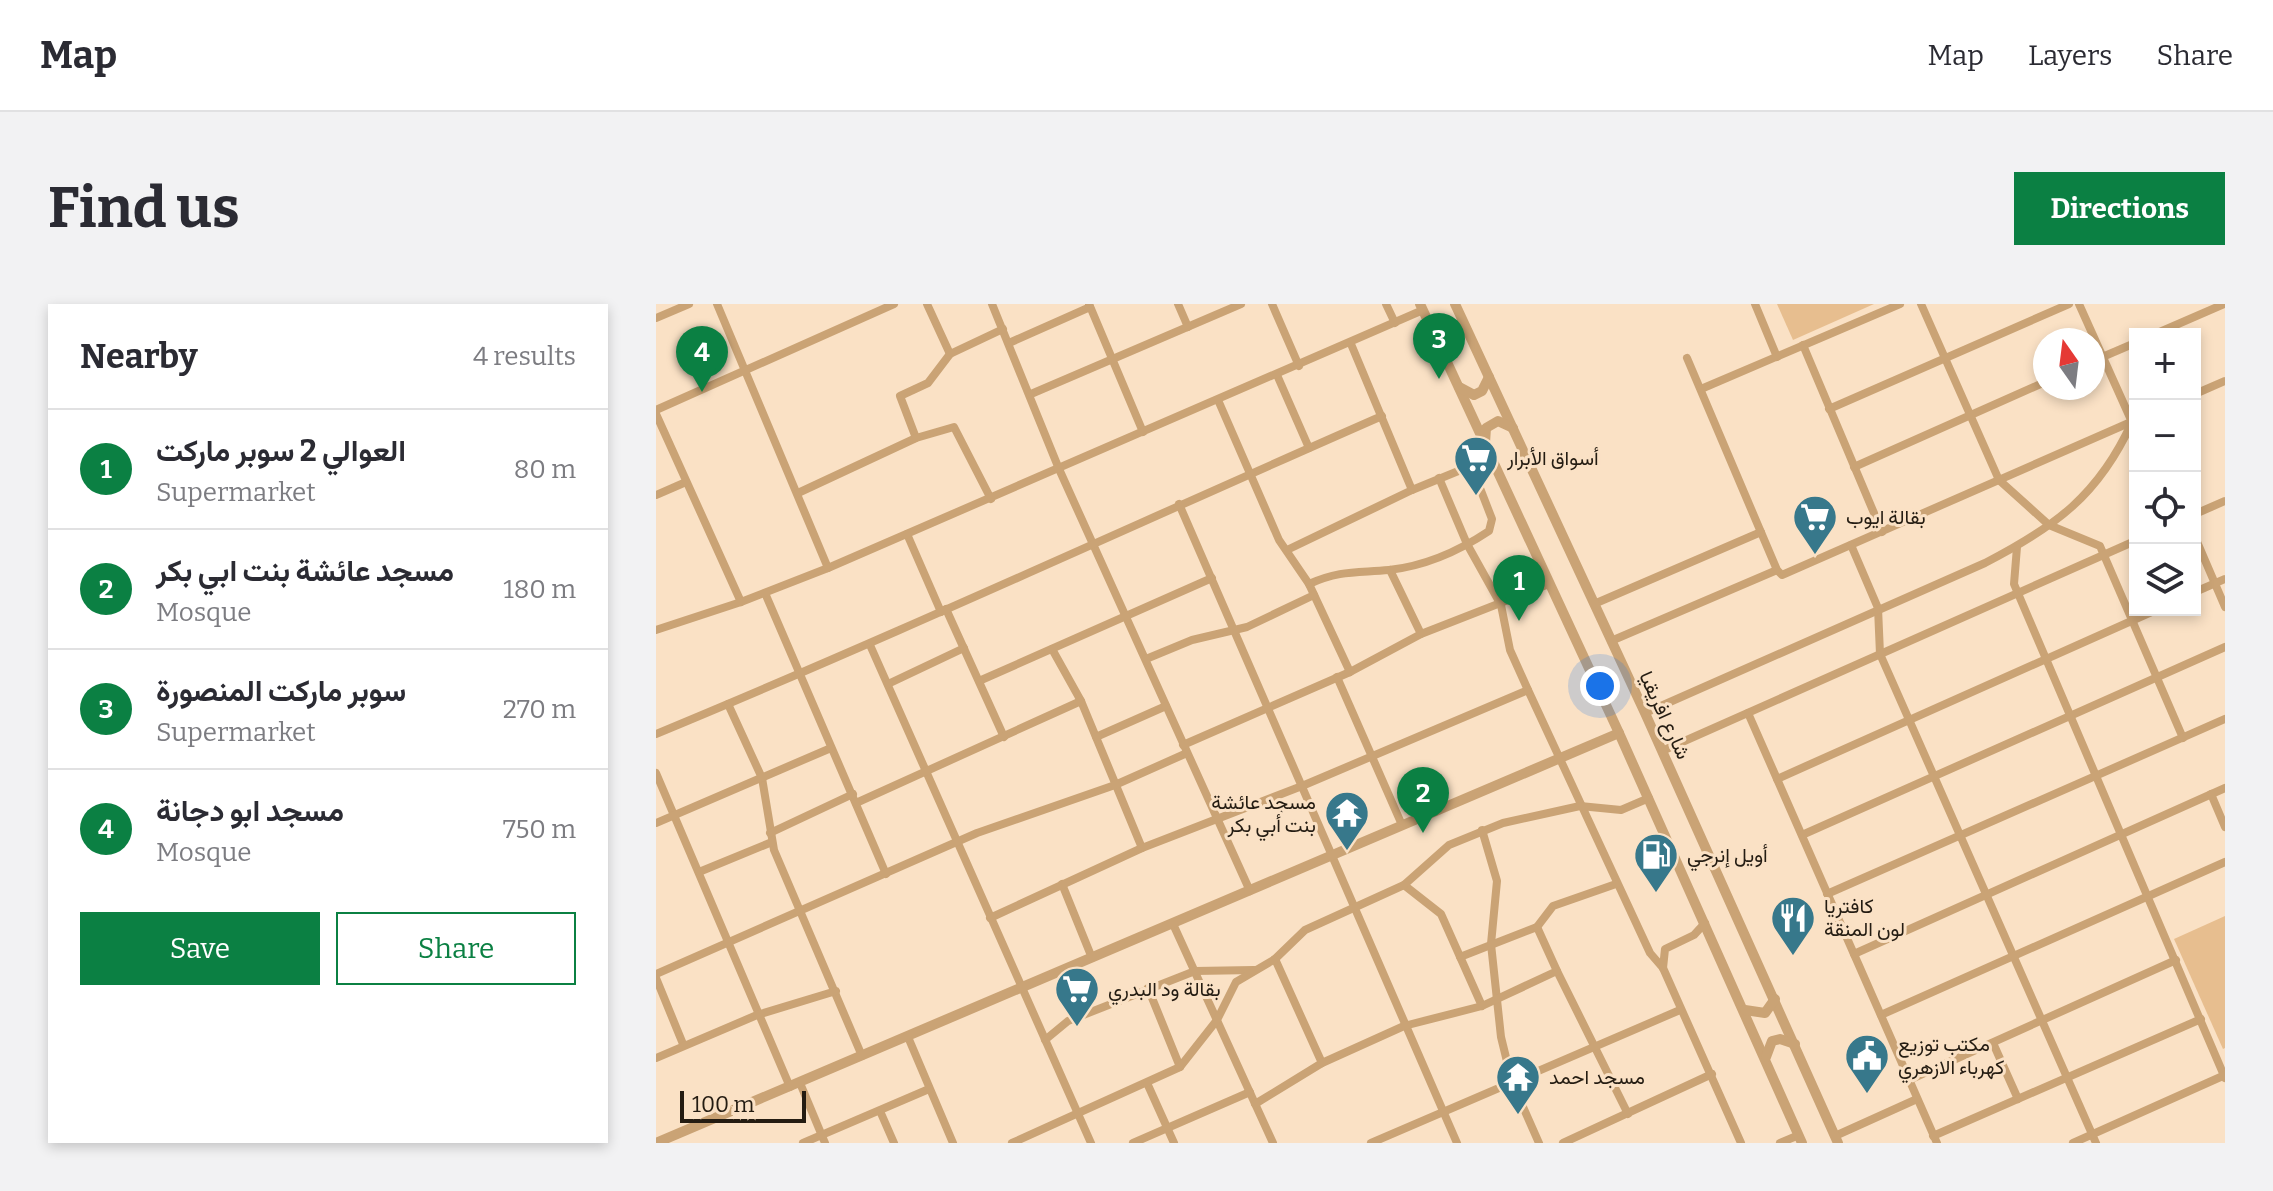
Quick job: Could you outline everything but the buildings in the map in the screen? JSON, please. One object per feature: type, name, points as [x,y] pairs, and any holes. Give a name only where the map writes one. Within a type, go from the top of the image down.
[{"type":"street","points":[[656,318],[689,304]]},
{"type":"street","points":[[717,304],[828,568]]},
{"type":"street","points":[[741,602],[656,412],[894,304]]},
{"type":"street","points":[[927,304],[950,354]]},
{"type":"street","points":[[992,304],[1059,469],[1250,891]]},
{"type":"street","points":[[1178,304],[1188,327]]},
{"type":"street","points":[[1031,394],[1241,304]]},
{"type":"street","points":[[1272,304],[1299,366]]},
{"type":"street","points":[[1386,304],[1395,323]]},
{"type":"street","name":"شارع افريقيا","points":[[1455,304],[1645,713],[1836,1140]]},
{"type":"street","points":[[1755,304],[1777,357]]},
{"type":"street","points":[[1701,389],[1900,304]]},
{"type":"street","points":[[1921,304],[1999,480],[2049,525],[2100,546],[2183,738]]},
{"type":"street","points":[[1829,409],[2069,304]]},
{"type":"street","points":[[2079,304],[2089,328]]},
{"type":"street","points":[[2169,328],[2224,304]]},
{"type":"street","points":[[1009,343],[1090,305],[1143,432]]},
{"type":"street","points":[[656,630],[741,602],[828,568],[1351,344],[1422,307],[1649,798],[1800,1139],[1780,1143]]},
{"type":"street","points":[[916,438],[900,396],[928,383],[950,354],[1003,329]]},
{"type":"street","points":[[1351,344],[1412,490]]},
{"type":"street","points":[[1803,345],[1882,532]]},
{"type":"street","points":[[2105,356],[2129,346]]},
{"type":"street","points":[[1687,358],[1777,570],[1782,575],[2129,423]]},
{"type":"street","points":[[2105,363],[2129,413]]},
{"type":"street","points":[[1277,375],[1309,448]]},
{"type":"street","points":[[1457,386],[1474,395],[1482,391],[1489,377]]},
{"type":"street","points":[[2201,391],[2225,381]]},
{"type":"street","points":[[1854,467],[2033,387]]},
{"type":"street","points":[[1218,400],[1279,540],[1309,584],[1350,672]]},
{"type":"street","points":[[656,734],[870,645],[1094,541],[1382,416]]},
{"type":"street","points":[[1485,444],[1485,431],[1491,423],[1498,421],[1513,428]]},
{"type":"street","points":[[798,493],[916,438],[956,428],[991,499]]},
{"type":"street","points":[[1645,713],[2017,547],[2049,525],[2103,477],[2129,428]]},
{"type":"street","points":[[1287,550],[1412,490],[1490,458]]},
{"type":"street","points":[[1309,584],[1339,572],[1390,570],[1439,558],[1467,544],[1493,525],[1471,465]]},
{"type":"street","points":[[1439,478],[1467,544],[1501,605],[1510,650],[1580,806],[1650,953],[1663,968],[1741,1143]]},
{"type":"street","points":[[656,495],[686,482]]},
{"type":"street","points":[[2201,511],[2225,501]]},
{"type":"street","points":[[1179,504],[1457,1143]]},
{"type":"street","points":[[1594,604],[1761,532]]},
{"type":"street","points":[[907,534],[1004,737]]},
{"type":"street","points":[[1662,751],[2129,544]]},
{"type":"street","points":[[2198,544],[2225,607]]},
{"type":"street","points":[[1851,545],[1878,608],[1880,654],[2094,1139]]},
{"type":"street","points":[[2017,547],[2014,584],[2225,1076],[2094,1139],[2073,1143]]},
{"type":"street","points":[[1390,570],[1421,634]]},
{"type":"street","points":[[1611,641],[1777,570]]},
{"type":"street","points":[[979,681],[1212,578]]},
{"type":"street","points":[[2201,590],[2225,579]]},
{"type":"street","points":[[683,1044],[656,976],[957,843],[1115,785],[1269,707],[1350,672],[1421,634],[1549,584]]},
{"type":"street","points":[[765,593],[886,874]]},
{"type":"street","points":[[1146,659],[1192,640],[1235,630],[1314,595]]},
{"type":"street","points":[[1777,779],[2142,616]]},
{"type":"street","points":[[870,645],[1091,1143]]},
{"type":"street","points":[[1802,835],[2225,647]]},
{"type":"street","points":[[888,684],[964,648]]},
{"type":"street","points":[[1052,649],[1081,701],[1142,848]]},
{"type":"street","points":[[1337,677],[1402,825]]},
{"type":"street","points":[[990,918],[1142,848],[1302,786],[1528,690]]},
{"type":"street","points":[[699,872],[854,799],[928,771],[1081,701]]},
{"type":"street","points":[[728,704],[762,778],[769,804],[771,838],[862,1056]]},
{"type":"street","points":[[1096,737],[1166,706]]},
{"type":"street","points":[[1748,713],[1935,1139],[2201,1019]]},
{"type":"street","points":[[1827,894],[2225,719]]},
{"type":"street","points":[[656,1143],[1619,733]]},
{"type":"street","points":[[656,823],[831,748]]},
{"type":"street","points":[[656,773],[757,1015],[823,1139]]},
{"type":"street","points":[[1854,954],[2225,788]]},
{"type":"street","points":[[2211,794],[2225,827]]},
{"type":"street","points":[[1012,1143],[1180,1067],[1217,1020],[1236,982],[1275,959],[1305,930],[1404,885],[1449,845],[1482,830],[1580,806],[1616,811],[1649,798]]},
{"type":"street","points":[[1482,830],[1497,881],[1491,944],[1495,1000],[1512,1082],[1539,1143]]},
{"type":"street","points":[[1881,1015],[2225,862]]},
{"type":"street","points":[[1062,884],[1092,958]]},
{"type":"street","points":[[1460,957],[1537,927],[1553,906],[1616,884]]},
{"type":"street","points":[[1404,885],[1441,914],[1482,1006]]},
{"type":"street","points":[[1663,968],[1665,949],[1694,935],[1705,923]]},
{"type":"street","points":[[1173,924],[1273,1143]]},
{"type":"street","points":[[1537,927],[1628,1114]]},
{"type":"street","points":[[1275,959],[1322,1063]]},
{"type":"street","points":[[1909,1080],[2176,960]]},
{"type":"street","points":[[1045,1040],[1067,1022],[1195,971],[1255,970]]},
{"type":"street","points":[[1255,1104],[1322,1063],[1404,1026],[1482,1006],[1557,971]]},
{"type":"street","points":[[1148,988],[1180,1067]]},
{"type":"street","points":[[656,1058],[757,1015],[836,991]]},
{"type":"street","points":[[1745,1010],[1765,1013],[1775,999]]},
{"type":"street","points":[[1371,1143],[1680,1010]]},
{"type":"street","points":[[908,1037],[953,1143]]},
{"type":"street","points":[[1766,1059],[1772,1041],[1780,1039],[1795,1044]]},
{"type":"street","points":[[1993,1043],[2018,1099]]},
{"type":"street","points":[[1563,1143],[1712,1074]]},
{"type":"street","points":[[1147,1083],[1174,1143]]},
{"type":"street","points":[[803,1143],[823,1139],[929,1089]]},
{"type":"street","points":[[1133,1143],[1250,1092]]},
{"type":"street","points":[[1836,1140],[1917,1099]]},
{"type":"street","points":[[880,1111],[894,1143]]},
{"type":"shaded area","points":[[1777,304],[1874,304],[1793,340]]},
{"type":"shaded area","points":[[2225,916],[2225,1048],[2223,1049],[2174,939]]},
{"type":"place","name":"سوبر ماركت المنصورة","points":[[1439,379]]},
{"type":"place","name":"مسجد ابو دجانة","points":[[702,392]]},
{"type":"place","name":"أسواق الأبرار","points":[[1476,497]]},
{"type":"place","name":"بقالة ايوب","points":[[1815,556]]},
{"type":"place","name":"العوالي 2 سوبر ماركت","points":[[1519,621]]},
{"type":"place","name":"مسجد عائشة بنت ابي بكر","points":[[1423,833]]},
{"type":"place","name":"مسجد عائشة بنت أبي بكر","points":[[1347,852]]},
{"type":"place","name":"أويل إنرجي","points":[[1656,894]]},
{"type":"place","name":"كافتريا لون المنقة","points":[[1793,957]]},
{"type":"place","name":"بقالة ود البدري","points":[[1077,1028]]},
{"type":"place","name":"مكتب توزيع كهرباء الازهري","points":[[1867,1095]]},
{"type":"place","name":"مسجد احمد","points":[[1518,1116]]}]
